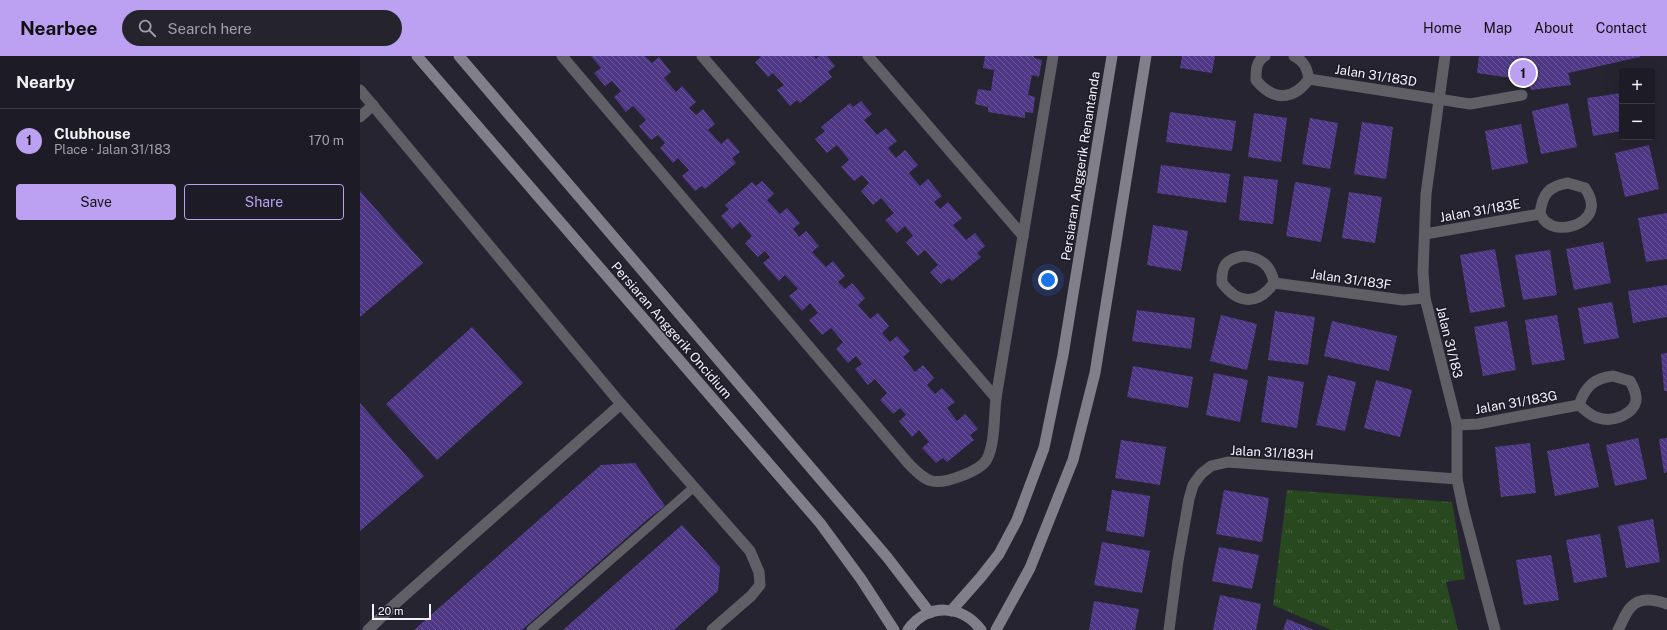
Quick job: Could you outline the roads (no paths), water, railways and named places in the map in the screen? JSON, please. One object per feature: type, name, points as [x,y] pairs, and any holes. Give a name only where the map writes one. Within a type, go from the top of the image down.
[{"type":"main road","name":"Persiaran Anggerik Oncidium","points":[[417,56],[820,523],[861,579],[894,630]]},
{"type":"main road","name":"Persiaran Anggerik Oncidium","points":[[459,56],[887,557],[930,613]]},
{"type":"main road","name":"Persiaran Anggerik Renantanda","points":[[951,611],[999,554],[1017,520],[1044,448],[1063,355],[1112,56]]},
{"type":"main road","points":[[996,630],[1030,568],[1073,460],[1094,373],[1146,56]]},
{"type":"main road","points":[[908,630],[920,617],[937,611],[951,611],[968,617],[980,630]]},
{"type":"street","points":[[562,56],[908,463],[920,474],[932,481],[948,480],[977,469],[987,460],[992,443],[996,398],[1054,56]]},
{"type":"street","points":[[702,56],[996,398]]},
{"type":"street","points":[[868,56],[1023,236]]},
{"type":"street","points":[[1265,56],[1261,58],[1256,68],[1256,80],[1268,92],[1279,96],[1290,95],[1302,88],[1309,79],[1307,69],[1299,58],[1294,56]]},
{"type":"street","name":"Jalan 31/183","points":[[1444,56],[1426,194],[1423,272],[1425,298],[1457,425],[1457,480],[1495,630]]},
{"type":"street","name":"Jalan 31/183D","points":[[1309,79],[1470,104],[1522,95]]},
{"type":"street","points":[[360,90],[621,404],[750,551],[758,572],[760,585],[751,596],[712,630]]},
{"type":"street","points":[[360,117],[374,105]]},
{"type":"street","name":"Jalan 31/183E","points":[[1568,183],[1578,185],[1585,188],[1591,198],[1591,209],[1586,217],[1579,223],[1570,227],[1559,227],[1546,222],[1540,214],[1541,203],[1548,191],[1558,185],[1568,183]]},
{"type":"street","name":"Jalan 31/183E","points":[[1425,234],[1540,214]]},
{"type":"street","points":[[1244,256],[1254,257],[1264,262],[1273,273],[1274,282],[1267,292],[1255,299],[1244,300],[1234,296],[1227,290],[1222,283],[1221,272],[1226,262],[1234,258],[1244,256]]},
{"type":"street","name":"Jalan 31/183F","points":[[1274,282],[1403,300],[1425,298]]},
{"type":"street","points":[[1613,376],[1630,380],[1635,390],[1636,402],[1631,409],[1624,415],[1614,419],[1603,419],[1590,415],[1579,405],[1583,394],[1592,383],[1602,377],[1613,376]]},
{"type":"street","points":[[368,630],[400,599],[621,404]]},
{"type":"street","name":"Jalan 31/183G","points":[[1457,425],[1478,424],[1579,405]]},
{"type":"street","name":"Jalan 31/183H","points":[[1169,630],[1178,561],[1189,499],[1193,485],[1201,474],[1211,466],[1228,462],[1457,480]]},
{"type":"street","points":[[1618,630],[1631,607],[1640,601],[1652,600],[1667,604]]},
{"type":"lane","points":[[531,630],[694,487]]},
{"type":"place","name":"Clubhouse","points":[[1523,73]]}]
